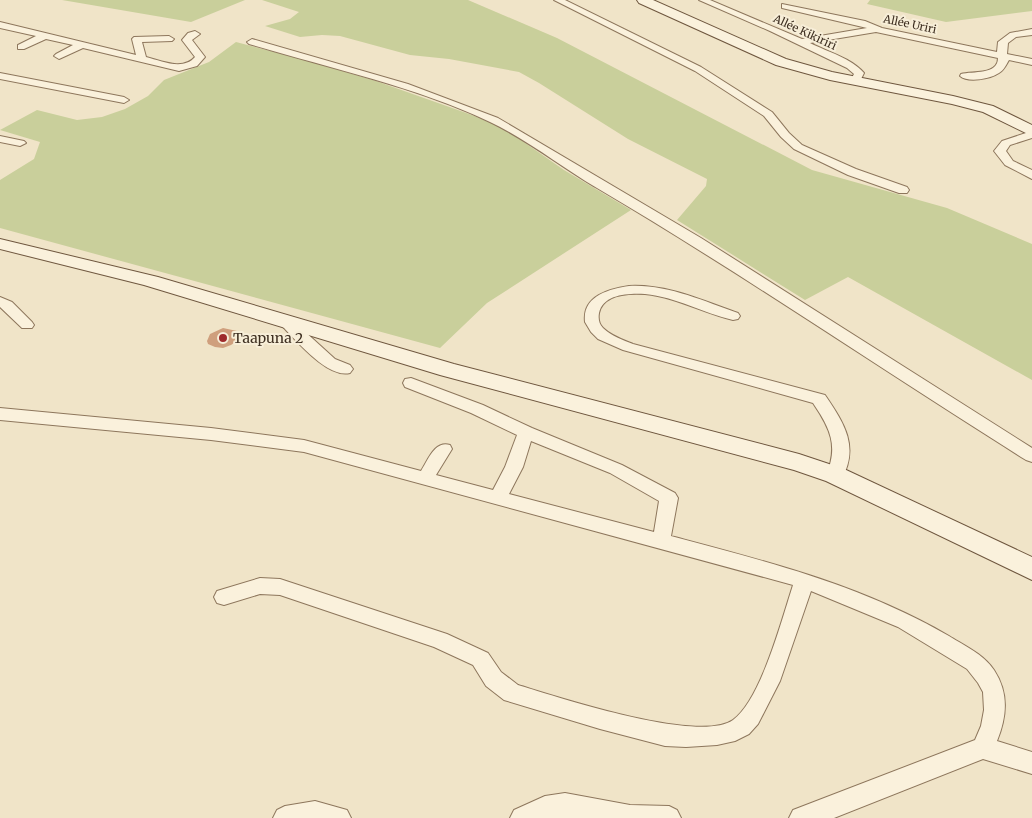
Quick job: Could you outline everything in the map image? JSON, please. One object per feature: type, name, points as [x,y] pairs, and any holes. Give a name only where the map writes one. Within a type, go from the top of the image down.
[{"type":"main road","points":[[644,0],[781,62],[855,81],[953,100],[988,110],[1032,133]]},
{"type":"main road","points":[[0,244],[151,281],[448,370],[766,453],[835,475],[1032,568]]},
{"type":"street","points":[[558,0],[698,69],[768,114],[785,135],[798,147],[852,172],[903,190]]},
{"type":"street","name":"Allée Kikiriri","points":[[703,0],[802,42],[852,67],[859,73],[855,81]]},
{"type":"street","name":"Allée Uriri","points":[[785,6],[865,24],[879,30],[1032,62]]},
{"type":"street","points":[[0,25],[179,68],[194,64],[200,57],[187,40],[191,35],[196,34]]},
{"type":"street","points":[[1,36],[18,28]]},
{"type":"street","points":[[802,42],[879,30]]},
{"type":"street","points":[[965,76],[994,73],[1002,65],[1004,60],[1002,45],[1009,37],[1032,32]]},
{"type":"street","points":[[21,47],[46,35]]},
{"type":"street","points":[[142,59],[136,39],[169,39]]},
{"type":"street","points":[[252,42],[298,54],[407,88],[471,111],[509,128],[585,176],[711,250],[1032,456]]},
{"type":"street","points":[[59,56],[83,44]]},
{"type":"street","points":[[0,76],[124,100]]},
{"type":"street","points":[[47,85],[64,82],[83,85],[92,82]]},
{"type":"street","points":[[1032,133],[1003,145],[1000,152],[1009,163],[1032,175]]},
{"type":"street","points":[[0,139],[20,143]]},
{"type":"street","points":[[733,316],[669,296],[646,290],[634,290],[603,297],[594,306],[591,318],[592,323],[601,334],[610,340],[628,347],[819,399],[833,423],[841,442],[842,455],[835,475]]},
{"type":"street","points":[[0,301],[7,305],[27,325]]},
{"type":"street","points":[[286,322],[330,363],[345,369]]},
{"type":"street","points":[[411,383],[616,469],[669,498],[661,542]]},
{"type":"street","points":[[0,414],[279,442],[332,452],[835,591],[905,621],[974,662],[986,676],[994,692],[995,710],[992,726],[983,748]]},
{"type":"street","points":[[498,497],[514,467],[526,432]]},
{"type":"street","points":[[425,478],[444,449]]},
{"type":"street","points":[[224,597],[260,586],[280,587],[440,640],[482,659],[486,672],[498,685],[512,693],[610,722],[671,736],[721,735],[741,727],[754,710],[788,635],[804,581]]},
{"type":"street","points":[[800,818],[868,794],[983,748],[1032,763]]},
{"type":"street","points":[[522,818],[545,808],[565,805],[622,816],[669,818]]},
{"type":"street","points":[[285,818],[315,813],[339,818]]},
{"type":"green space","points":[[62,0],[245,0],[191,22]]},
{"type":"green space","points":[[262,0],[468,0],[557,38],[812,170],[947,208],[1032,244],[1032,380],[848,277],[805,300],[677,220],[706,186],[707,179],[628,139],[519,72],[449,59],[410,55],[340,36],[300,37],[265,26],[290,19],[299,12]]},
{"type":"green space","points":[[870,0],[1032,0],[1032,11],[946,22],[867,4]]},
{"type":"green space","points":[[236,42],[376,81],[472,115],[505,129],[564,170],[631,210],[487,303],[440,348],[0,228],[0,180],[34,159],[40,142],[0,130],[37,110],[77,120],[102,117],[125,109],[148,96],[164,80],[209,62]]},
{"type":"building","name":"Taapuna 2","points":[[223,328],[237,331],[239,335],[238,340],[223,348],[208,344],[207,341],[210,334]]},
{"type":"place","name":"Taapuna 2","points":[[223,338]]}]
